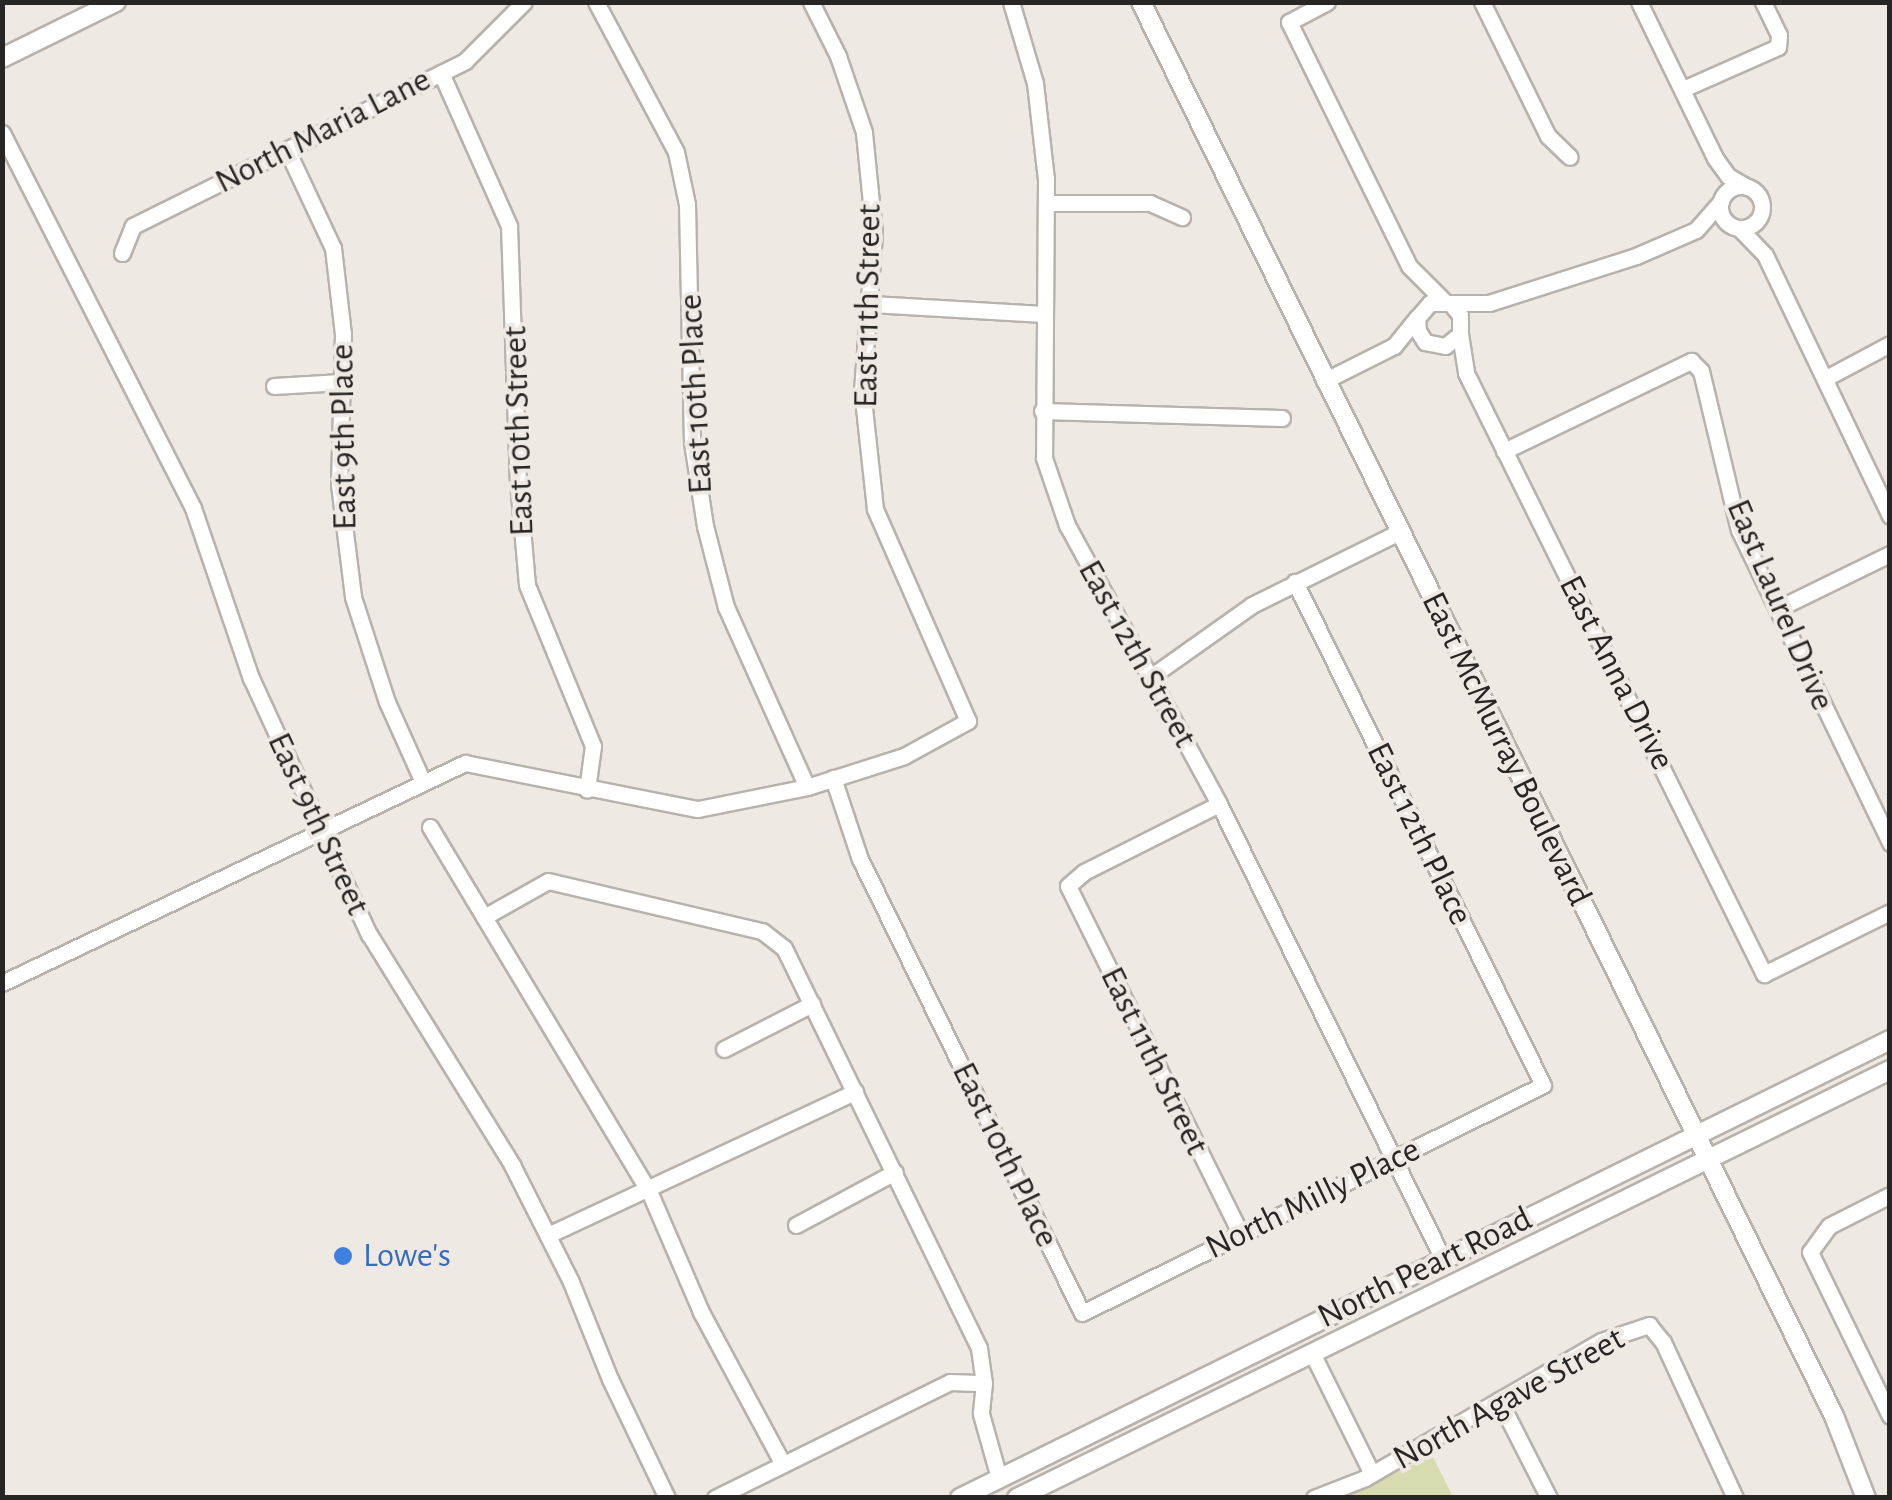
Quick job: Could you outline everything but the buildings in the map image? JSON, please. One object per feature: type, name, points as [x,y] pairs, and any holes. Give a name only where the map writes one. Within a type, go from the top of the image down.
[{"type":"street","points":[[2,58],[116,2]]},
{"type":"street","name":"North Maria Lane","points":[[122,253],[133,226],[464,61],[524,2]]},
{"type":"street","name":"East 10th Place","points":[[596,2],[676,152],[687,204],[692,442],[705,526],[726,607],[808,787]]},
{"type":"street","name":"East 11th Street","points":[[812,2],[838,56],[864,132],[874,233],[862,390],[875,510],[968,721],[904,756],[832,778]]},
{"type":"street","name":"East 12th Street","points":[[1011,2],[1036,82],[1046,203],[1044,458],[1066,525],[1220,804],[1443,1260]]},
{"type":"street","name":"East McMurray Boulevard","points":[[1142,2],[1324,381],[1834,1416],[1866,1498]]},
{"type":"street","points":[[1327,2],[1289,22],[1410,266],[1421,337],[1435,346]]},
{"type":"street","points":[[1482,2],[1548,136],[1570,157]]},
{"type":"street","points":[[1639,2],[1715,158],[1728,176],[1760,200],[1765,255]]},
{"type":"street","points":[[1683,89],[1778,47],[1778,35],[1763,2]]},
{"type":"street","name":"East 10th Street","points":[[441,72],[509,226],[518,482],[527,585],[593,746],[587,790]]},
{"type":"street","name":"East 9th Street","points":[[2,133],[193,508],[251,678],[369,934],[512,1165],[548,1235],[666,1498]]},
{"type":"street","name":"East 9th Place","points":[[287,150],[333,248],[342,334],[339,484],[353,597],[388,702],[423,782]]},
{"type":"street","points":[[1715,158],[1722,215],[1765,255],[1890,516]]},
{"type":"street","points":[[1696,230],[1728,190],[1747,188]]},
{"type":"street","points":[[1046,203],[1150,203],[1182,217]]},
{"type":"street","points":[[1324,381],[1394,346],[1430,303],[1489,303],[1636,256],[1696,230],[1755,223],[1761,212]]},
{"type":"street","points":[[1410,266],[1460,314],[1461,331]]},
{"type":"street","points":[[1394,346],[1451,344],[1489,303]]},
{"type":"street","points":[[870,304],[1045,314]]},
{"type":"street","name":"East Anna Drive","points":[[1461,331],[1466,373],[1764,974],[1890,912]]},
{"type":"street","points":[[1826,378],[1890,344]]},
{"type":"street","name":"East Anna Drive","points":[[1435,346],[1466,373]]},
{"type":"street","name":"East Laurel Drive","points":[[1504,451],[1691,361],[1701,371],[1739,530],[1890,844]]},
{"type":"street","points":[[274,386],[341,382]]},
{"type":"street","points":[[1042,411],[1282,418]]},
{"type":"street","points":[[1149,678],[1252,606],[1400,532]]},
{"type":"street","points":[[1777,609],[1890,554]]},
{"type":"street","name":"East 12th Place","points":[[1296,582],[1543,1086]]},
{"type":"street","points":[[2,983],[318,829],[465,763],[698,809],[808,787],[832,778]]},
{"type":"street","name":"East 10th Place","points":[[832,778],[860,859],[1082,1313]]},
{"type":"street","name":"East 11th Street","points":[[1220,804],[1084,872],[1068,886],[1241,1235]]},
{"type":"street","points":[[430,827],[646,1186],[701,1312],[784,1464]]},
{"type":"street","points":[[484,916],[548,881],[762,931],[784,948],[980,1348],[984,1383],[980,1414],[999,1478]]},
{"type":"street","points":[[724,1049],[812,1004]]},
{"type":"street","name":"North Peart Road","points":[[960,1498],[1890,1040]]},
{"type":"street","name":"North Peart Road","points":[[1017,1498],[1890,1070]]},
{"type":"street","name":"North Milly Place","points":[[1082,1313],[1543,1086]]},
{"type":"street","points":[[548,1235],[646,1186],[855,1092]]},
{"type":"street","points":[[796,1225],[896,1172]]},
{"type":"street","points":[[1890,1195],[1828,1226],[1810,1252],[1890,1416]]},
{"type":"street","name":"North Agave Street","points":[[1314,1498],[1372,1474],[1601,1341],[1649,1325],[1663,1342],[1735,1498]]},
{"type":"street","points":[[1312,1352],[1372,1474]]},
{"type":"street","points":[[715,1498],[950,1382],[984,1383]]},
{"type":"street","points":[[1500,1400],[1549,1498]]},
{"type":"green space","points":[[1432,1455],[1453,1497],[1347,1497]]},
{"type":"place","name":"Lowe's","points":[[343,1256]]}]
